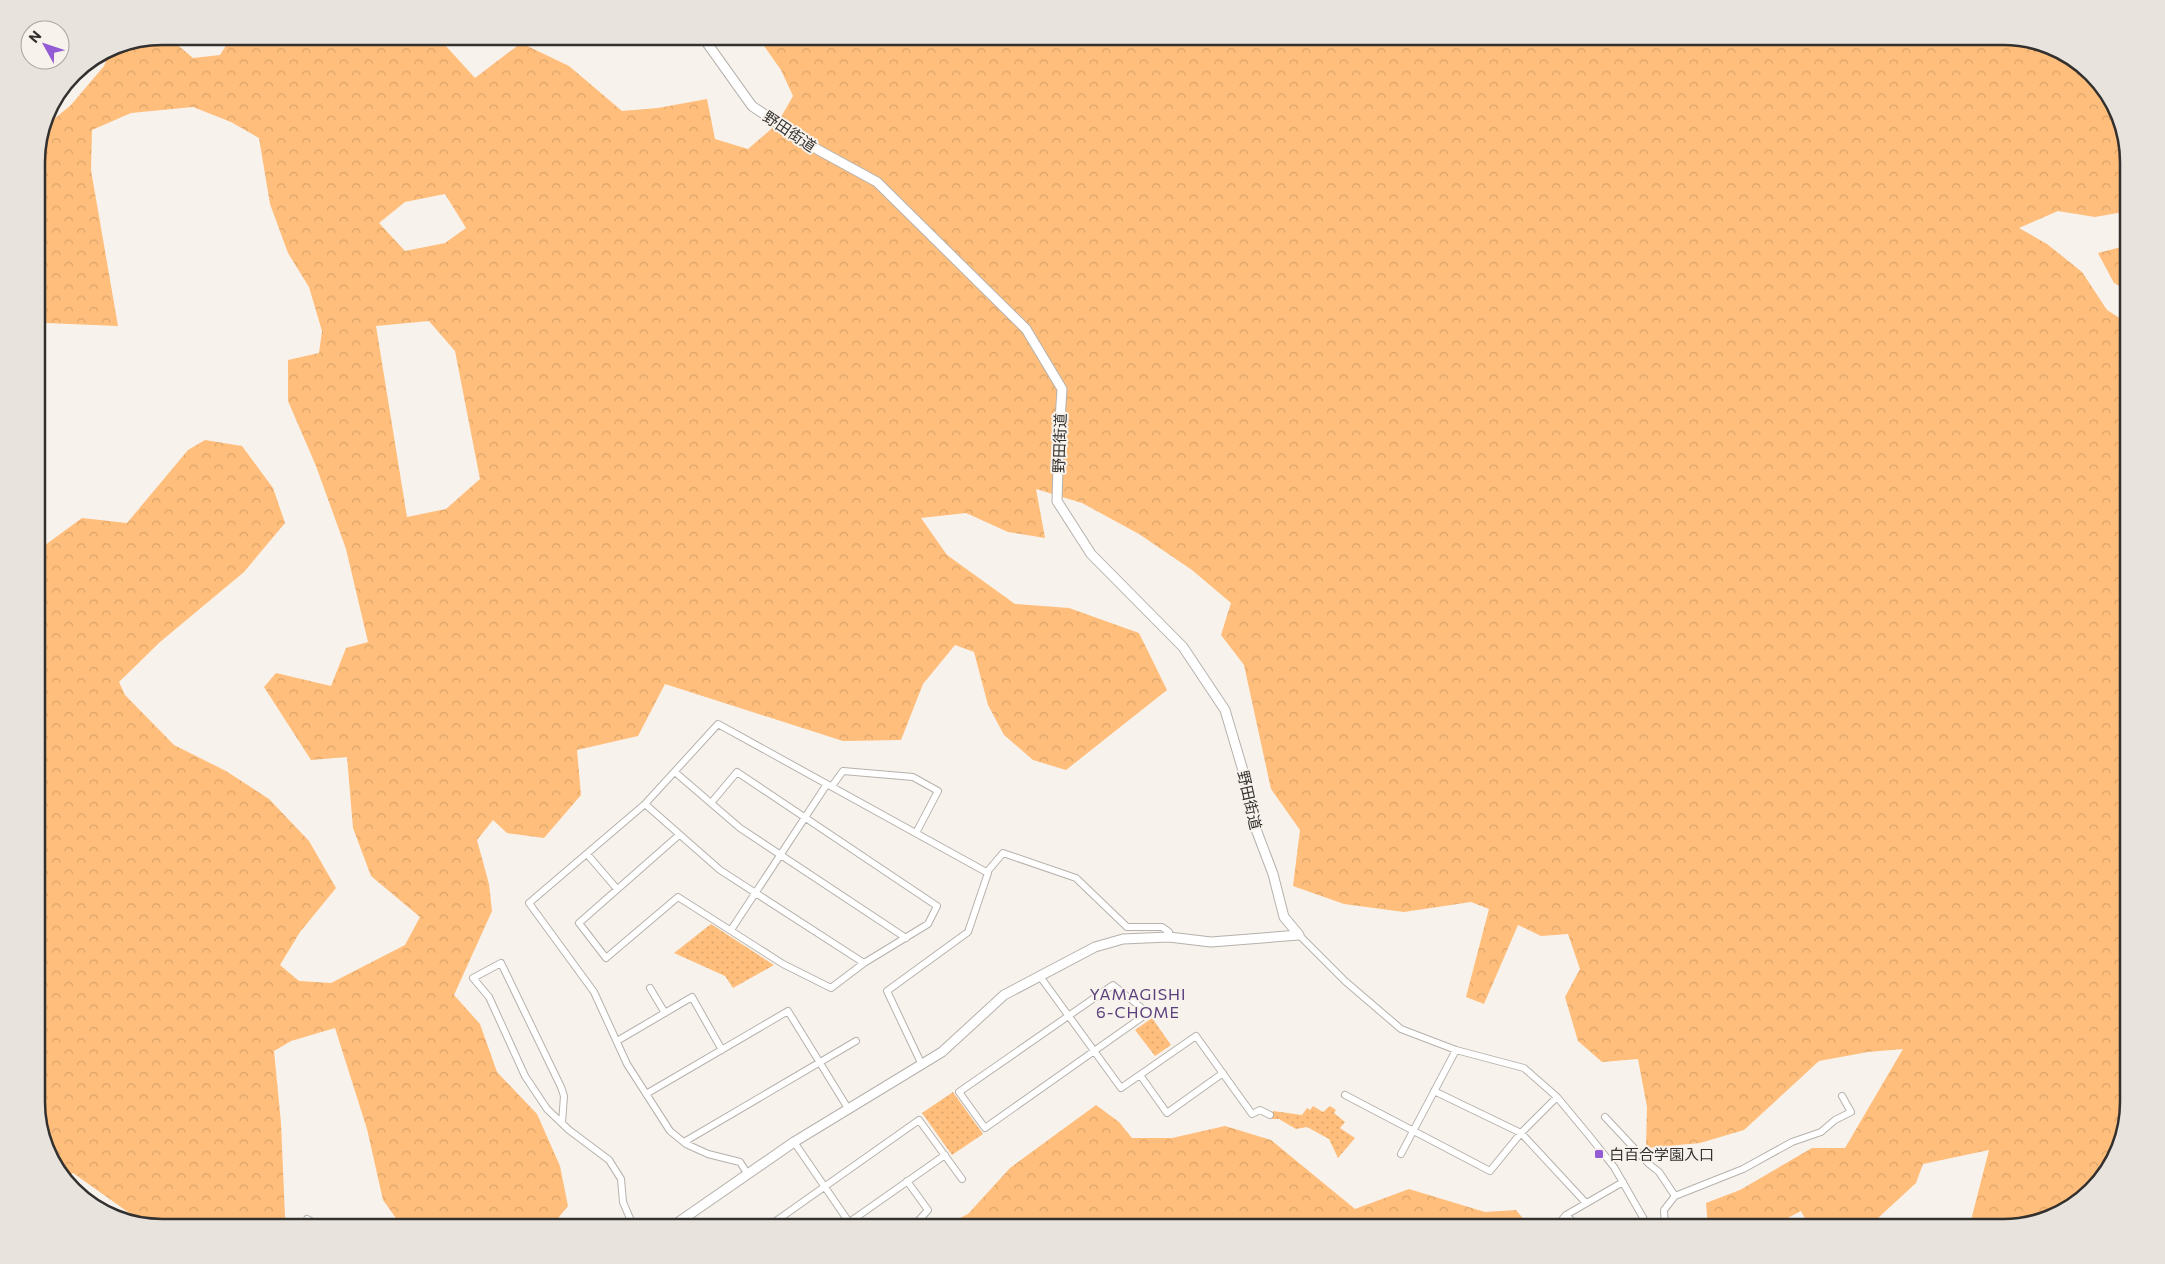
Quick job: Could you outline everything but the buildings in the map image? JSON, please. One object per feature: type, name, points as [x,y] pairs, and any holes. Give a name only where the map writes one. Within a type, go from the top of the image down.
[{"type":"street","name":"野田街道","points":[[708,45],[752,106],[813,147],[877,182],[1026,329],[1062,389],[1057,501],[1091,554],[1184,647],[1225,710],[1244,774],[1254,824],[1273,874],[1284,917],[1299,936]]},
{"type":"street","points":[[747,1173],[740,1162],[708,1154],[684,1142],[670,1131],[627,1064],[594,992],[530,903],[645,804],[718,724],[987,872]]},
{"type":"street","points":[[731,930],[805,817],[829,785],[843,771],[914,777],[938,791],[916,833]]},
{"type":"street","points":[[679,835],[579,923],[606,958],[678,897],[784,964],[831,988],[864,964],[928,924],[936,906],[738,772],[711,803]]},
{"type":"street","points":[[676,773],[740,828],[906,938]]},
{"type":"street","points":[[645,804],[720,870],[864,964]]},
{"type":"street","points":[[922,1065],[887,991],[968,932],[987,872],[1003,853],[1076,878],[1127,927],[1162,927],[1169,932],[1169,937]]},
{"type":"street","points":[[587,854],[617,889]]},
{"type":"street","points":[[683,1219],[794,1142],[942,1052],[1004,995],[1095,947],[1123,939],[1169,937],[1211,942],[1299,936],[1345,981],[1401,1029],[1456,1050],[1524,1068],[1557,1096],[1614,1167],[1644,1219]]},
{"type":"street","points":[[562,1123],[564,1096],[561,1087],[501,963],[473,978],[489,997],[534,1091],[547,1109],[562,1123],[609,1160],[621,1179],[623,1202],[630,1219]]},
{"type":"street","points":[[1039,976],[1121,1088],[1196,1036],[1252,1114],[1260,1110],[1270,1115]]},
{"type":"street","points":[[1113,985],[1148,1013],[1094,1051],[985,1128],[959,1092],[1113,985]]},
{"type":"street","points":[[650,988],[665,1013]]},
{"type":"street","points":[[617,1041],[692,997],[722,1050]]},
{"type":"street","points":[[646,1094],[788,1011],[848,1110]]},
{"type":"street","points":[[684,1142],[856,1042]]},
{"type":"street","points":[[1401,1154],[1456,1050]]},
{"type":"street","points":[[1140,1075],[1167,1113],[1223,1073]]},
{"type":"street","points":[[1434,1091],[1522,1132],[1586,1203]]},
{"type":"street","points":[[1345,1095],[1490,1171],[1522,1132],[1557,1096]]},
{"type":"street","points":[[1663,1219],[1664,1210],[1675,1196],[1743,1169],[1774,1150],[1801,1138],[1821,1132],[1835,1120],[1852,1112],[1842,1096]]},
{"type":"street","points":[[1605,1116],[1649,1164],[1659,1172],[1675,1196]]},
{"type":"street","points":[[779,1219],[919,1120],[962,1179]]},
{"type":"street","points":[[794,1142],[847,1219]]},
{"type":"street","points":[[859,1219],[907,1181],[945,1155]]},
{"type":"street","points":[[907,1181],[928,1210],[920,1219]]},
{"type":"street","points":[[1563,1219],[1566,1215],[1623,1182]]},
{"type":"street","points":[[1566,1215],[1570,1219]]},
{"type":"green space","points":[[162,45],[178,45],[193,58],[220,55],[226,45],[445,45],[475,78],[518,45],[525,45],[569,66],[622,111],[658,108],[707,99],[715,139],[748,149],[777,124],[793,96],[781,70],[763,45],[2003,45],[2033,49],[2061,61],[2086,79],[2096,91],[2111,117],[2120,155],[2120,213],[2095,217],[2058,211],[2019,228],[2047,244],[2082,272],[2107,310],[2120,318],[2120,1102],[2116,1132],[2104,1160],[2086,1185],[2074,1195],[2048,1210],[2018,1218],[1971,1219],[1989,1150],[1923,1164],[1916,1183],[1878,1219],[1805,1219],[1801,1211],[1786,1219],[1707,1219],[1706,1203],[1740,1190],[1812,1148],[1845,1148],[1903,1049],[1868,1052],[1819,1061],[1744,1130],[1700,1143],[1646,1148],[1647,1107],[1638,1059],[1602,1062],[1578,1041],[1565,997],[1580,969],[1568,934],[1541,936],[1518,925],[1484,1004],[1466,997],[1489,909],[1471,902],[1404,912],[1344,904],[1293,886],[1300,830],[1271,789],[1244,665],[1221,635],[1231,603],[1192,570],[1139,534],[1082,503],[1036,489],[1045,538],[1008,532],[966,513],[921,518],[947,555],[1015,604],[1069,608],[1139,633],[1167,690],[1066,770],[1033,760],[1004,735],[988,705],[974,652],[955,645],[923,684],[901,740],[843,741],[665,684],[638,736],[577,750],[581,795],[544,838],[507,833],[493,820],[477,840],[489,884],[492,911],[454,995],[480,1024],[497,1072],[537,1114],[560,1166],[568,1206],[557,1219],[397,1219],[383,1200],[367,1129],[335,1028],[291,1041],[274,1051],[281,1123],[285,1217],[287,1219],[162,1219],[132,1215],[73,1173],[70,1174],[57,1154],[47,1125],[45,1109],[45,545],[82,518],[127,523],[188,450],[205,440],[242,446],[273,488],[285,523],[244,572],[160,642],[119,682],[125,695],[174,745],[226,771],[269,799],[309,841],[336,888],[300,932],[280,965],[299,981],[331,983],[405,945],[420,917],[371,876],[353,828],[347,757],[311,760],[264,687],[276,673],[331,686],[346,648],[368,642],[346,549],[316,466],[288,401],[288,360],[319,353],[322,331],[309,287],[288,253],[270,204],[259,138],[231,122],[193,107],[131,113],[92,130],[91,170],[118,326],[45,322],[45,155],[49,132],[53,120],[71,105],[104,66],[107,60],[125,51],[139,47]],"holes":[[[445,194],[466,228],[445,243],[405,251],[379,223],[405,202]],[[429,321],[455,351],[480,479],[446,509],[407,517],[376,326]]]},
{"type":"green space","points":[[2120,247],[2120,286],[2114,283],[2098,253]]},
{"type":"green space","points":[[711,924],[774,965],[733,988],[725,976],[674,953]]},
{"type":"green space","points":[[1152,1018],[1171,1045],[1155,1056],[1135,1030]]},
{"type":"green space","points":[[953,1092],[983,1134],[952,1155],[922,1113]]},
{"type":"green space","points":[[1096,1105],[1119,1122],[1132,1138],[1172,1138],[1225,1126],[1271,1140],[1355,1209],[1409,1189],[1485,1212],[1516,1210],[1524,1219],[958,1219],[968,1214],[1010,1168]]},
{"type":"green space","points":[[1313,1106],[1323,1112],[1330,1106],[1336,1110],[1334,1113],[1345,1122],[1340,1128],[1355,1138],[1338,1158],[1329,1139],[1307,1127],[1296,1129],[1279,1119],[1272,1119],[1273,1111],[1302,1115],[1307,1108],[1310,1110]]},
{"type":"place","name":"白百合学園入口","points":[[1599,1154]]},
{"type":"district","name":"YAMAGISHI 6-CHOME","points":[[1138,1002]]}]
